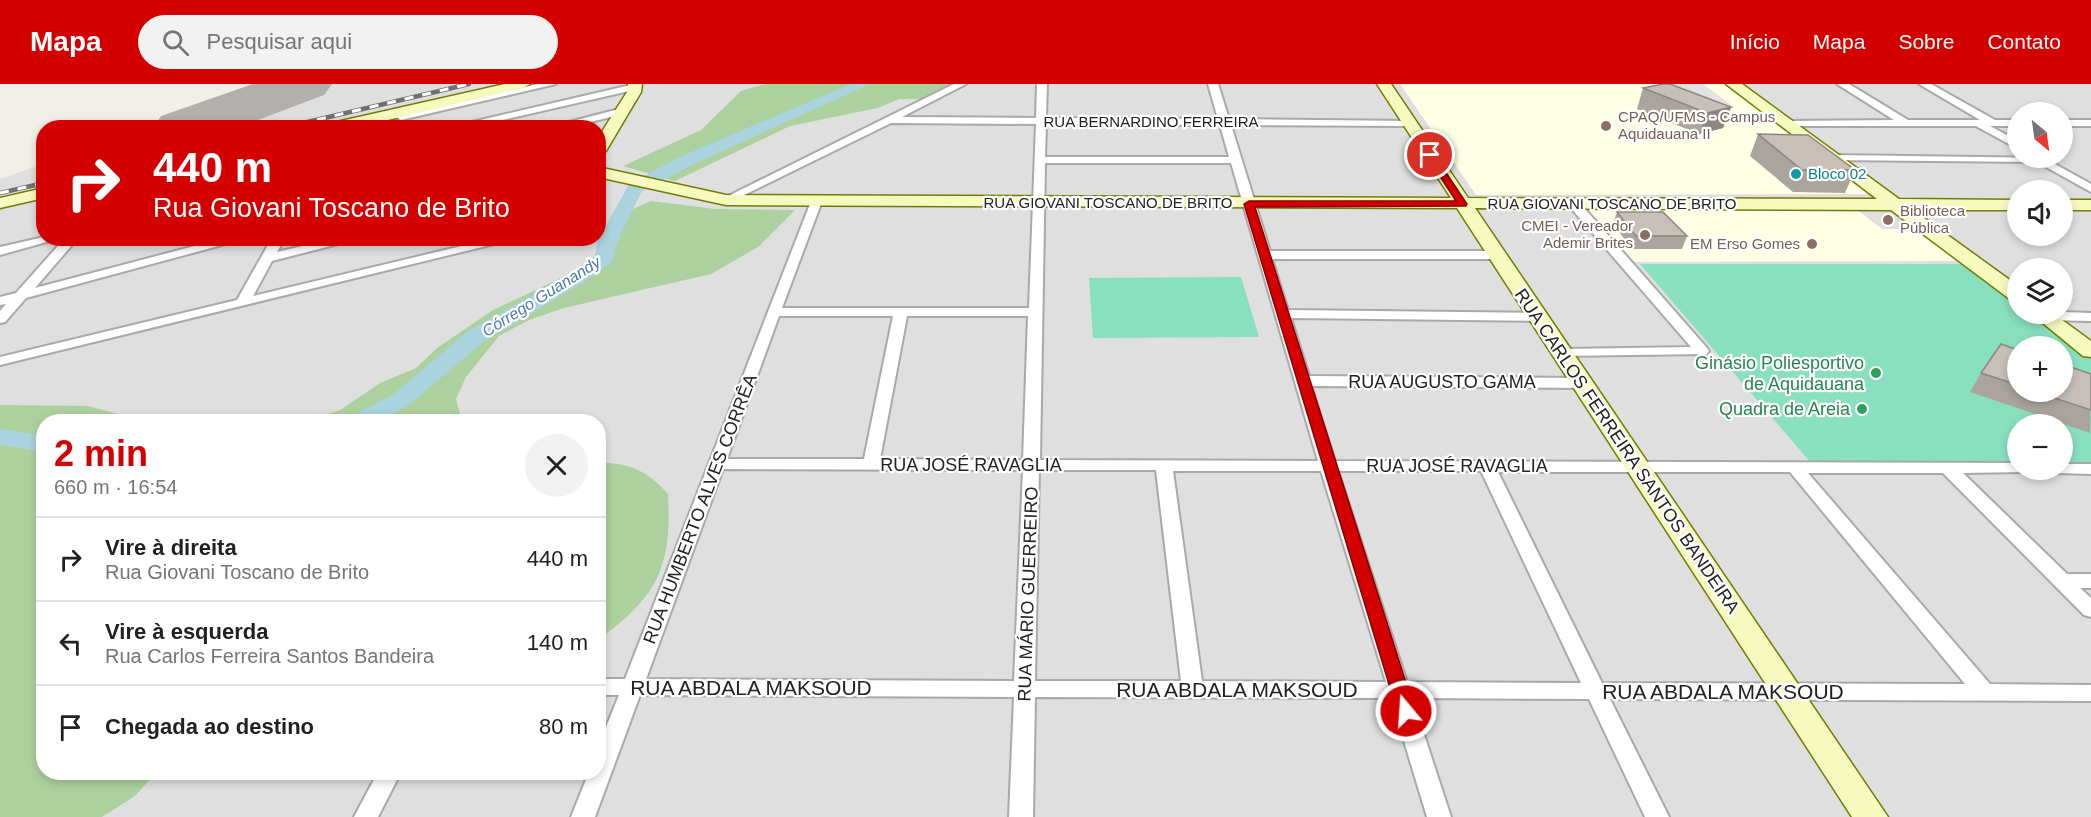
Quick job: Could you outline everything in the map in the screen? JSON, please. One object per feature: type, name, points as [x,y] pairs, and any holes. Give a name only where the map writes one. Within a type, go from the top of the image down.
[{"type":"main road","points":[[372,120],[523,84]]},
{"type":"main road","name":"RUA CARLOS FERREIRA SANTOS BANDEIRA","points":[[1384,84],[1871,817]]},
{"type":"main road","points":[[1733,84],[2007,288]]},
{"type":"main road","points":[[606,138],[623,111],[635,85]]},
{"type":"main road","name":"RUA GIOVANI TOSCANO DE BRITO","points":[[606,173],[726,200],[1249,204],[2007,205]]},
{"type":"main road","points":[[0,203],[36,195]]},
{"type":"main road","points":[[2073,205],[2091,205]]},
{"type":"main road","points":[[2056,324],[2091,351]]},
{"type":"street","points":[[379,120],[551,84]]},
{"type":"street","points":[[726,200],[893,120],[961,84]]},
{"type":"street","name":"RUA MÁRIO GUERREIRO","points":[[1021,817],[1042,84]]},
{"type":"street","points":[[1213,84],[1328,466],[1439,817]]},
{"type":"street","points":[[1842,84],[1906,124]]},
{"type":"street","points":[[1924,84],[1992,123]]},
{"type":"street","points":[[499,120],[635,85]]},
{"type":"street","points":[[476,100],[490,120]]},
{"type":"street","points":[[422,120],[426,111]]},
{"type":"street","points":[[584,120],[623,111]]},
{"type":"street","name":"RUA BERNARDINO FERREIRA","points":[[893,120],[1408,123]]},
{"type":"street","points":[[1787,124],[2007,123]]},
{"type":"street","points":[[2073,123],[2091,123]]},
{"type":"street","points":[[1979,124],[2007,140]]},
{"type":"street","points":[[1834,158],[2007,158]]},
{"type":"street","points":[[1040,160],[1236,160]]},
{"type":"street","points":[[2055,168],[2091,189]]},
{"type":"street","name":"RUA HUMBERTO ALVES CORRÊA","points":[[606,757],[816,201]]},
{"type":"street","points":[[1562,353],[1702,351],[1574,204]]},
{"type":"street","points":[[0,251],[36,242]]},
{"type":"street","points":[[0,319],[65,246]]},
{"type":"street","points":[[0,301],[211,246]]},
{"type":"street","points":[[242,303],[275,246]]},
{"type":"street","points":[[268,258],[321,246]]},
{"type":"street","points":[[0,361],[242,303],[445,246]]},
{"type":"street","points":[[1264,255],[1497,255]]},
{"type":"street","points":[[774,312],[1036,312]]},
{"type":"street","points":[[871,464],[901,312]]},
{"type":"street","points":[[1282,314],[1538,317]]},
{"type":"street","points":[[2073,316],[2091,316]]},
{"type":"street","name":"RUA AUGUSTO GAMA","points":[[1302,381],[1582,383]]},
{"type":"street","name":"RUA JOSÉ RAVAGLIA","points":[[717,464],[2007,468]]},
{"type":"street","points":[[1164,465],[1193,690]]},
{"type":"street","points":[[1487,466],[1657,817]]},
{"type":"street","points":[[1795,468],[1984,692]]},
{"type":"street","points":[[1947,468],[2091,610]]},
{"type":"street","points":[[2073,469],[2091,469]]},
{"type":"street","points":[[2061,581],[2091,581]]},
{"type":"street","name":"RUA ABDALA MAKSOUD","points":[[606,687],[2091,693]]},
{"type":"street","points":[[366,817],[386,780]]},
{"type":"street","name":"RUA HUMBERTO ALVES CORRÊA","points":[[583,817],[597,780]]},
{"type":"shaded area","points":[[275,84],[2091,84],[2091,817],[0,817],[0,179],[36,166],[36,246],[606,246],[606,120],[170,120]]},
{"type":"shaded area","name":"CPAQ/UFMS - Campus Aquidauana II","points":[[1400,84],[1726,84],[1874,194],[1476,195]]},
{"type":"shaded area","points":[[1658,84],[1703,84],[1734,107],[1687,107]]},
{"type":"shaded area","name":"EM Erso Gomes","points":[[1586,209],[1859,211],[1882,229],[1915,229],[1957,261],[1634,262]]},
{"type":"green space","points":[[765,84],[950,84],[921,99],[899,99],[878,108],[790,126],[675,181],[623,166],[701,130],[741,91]]},
{"type":"green space","points":[[651,201],[715,209],[795,210],[758,247],[711,274],[564,308],[529,320],[499,336],[466,377],[456,399],[460,414],[328,414],[340,410],[380,383],[416,368],[437,348],[493,310],[582,268],[605,254],[619,239],[626,212]]},
{"type":"green space","name":"Ginásio Poliesportivo de Aquidauana","points":[[1640,264],[1970,264],[2007,292],[2007,324],[2050,324],[2066,336],[2007,336],[2007,402],[2073,402],[2073,341],[2091,354],[2091,467],[2073,467],[2073,414],[2007,414],[2007,466],[1812,464]]},
{"type":"green space","points":[[1241,277],[1259,337],[1093,338],[1089,278]]},
{"type":"green space","points":[[0,405],[88,406],[118,414],[36,414],[36,780],[150,780],[135,796],[102,817],[0,817]]},
{"type":"green space","points":[[606,463],[621,464],[638,470],[653,479],[668,494],[667,541],[657,578],[648,594],[619,624],[606,634]]},
{"type":"building","points":[[1670,84],[1731,107],[1707,113],[1643,88]]},
{"type":"building","points":[[1758,134],[1808,135],[1855,170],[1802,170]]},
{"type":"building","points":[[1617,212],[1663,212],[1687,236],[1636,236]]},
{"type":"building","points":[[2001,344],[2007,346],[2007,381],[1981,373]]},
{"type":"building","points":[[2073,368],[2091,374],[2091,410],[2067,402],[2073,402]]},
{"type":"waterway","name":"Córrego Guanandy","points":[[375,414],[402,399],[475,337],[582,275],[605,258],[607,242],[635,188],[688,160],[863,84]]},
{"type":"waterway","name":"Córrego Guanandy","points":[[0,437],[36,443]]},
{"type":"runway","points":[[204,120],[305,84]]},
{"type":"railway","points":[[316,120],[469,84]]},
{"type":"railway","points":[[0,193],[36,185]]},
{"type":"place","name":"CPAQ/UFMS - Campus Aquidauana II","points":[[1606,126]]},
{"type":"place","name":"Bloco 02","points":[[1796,174]]},
{"type":"place","name":"Biblioteca Pública","points":[[1888,220]]},
{"type":"place","name":"CMEI - Vereador Ademir Brites","points":[[1645,235]]},
{"type":"place","name":"EM Erso Gomes","points":[[1812,244]]},
{"type":"place","name":"Ginásio Poliesportivo de Aquidauana","points":[[1876,373]]},
{"type":"place","name":"Quadra de Areia","points":[[1862,409]]},
{"type":"route","points":[[1406,711],[1328,466],[1249,204],[1462,204],[1430,155]]}]
